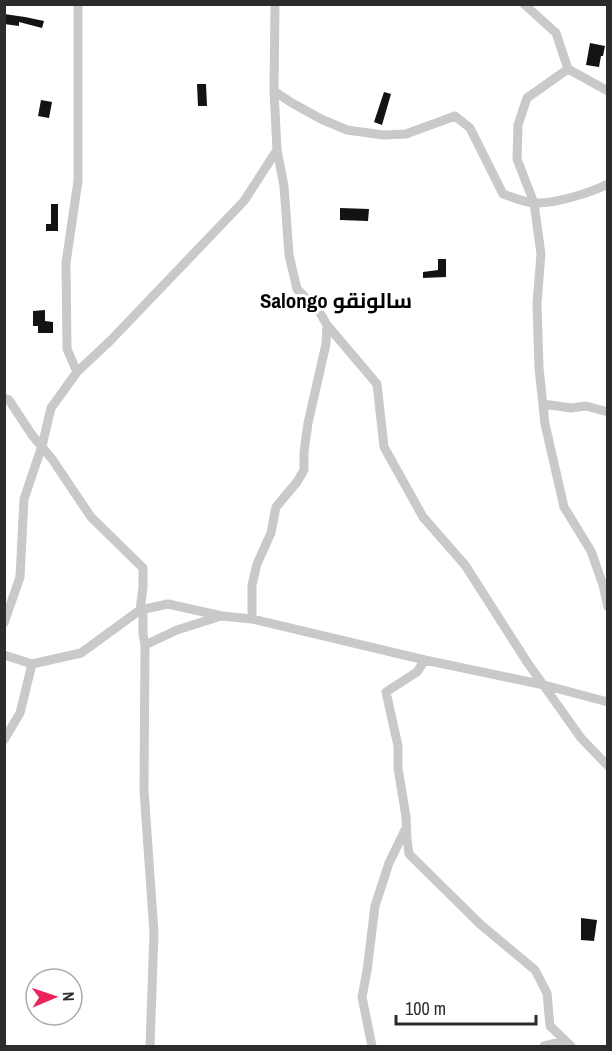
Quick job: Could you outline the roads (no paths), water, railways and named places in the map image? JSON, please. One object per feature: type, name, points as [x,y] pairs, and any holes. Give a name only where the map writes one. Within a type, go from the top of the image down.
[{"type":"street","points":[[77,372],[67,349],[66,263],[78,181],[78,4]]},
{"type":"street","points":[[275,4],[274,91],[277,150],[284,186],[289,255],[297,289],[319,311],[327,325],[377,384],[384,447],[423,516],[465,565],[527,662],[581,738],[608,766]]},
{"type":"street","points":[[524,4],[556,33],[568,69],[608,91]]},
{"type":"street","points":[[568,69],[527,98],[518,124],[517,159],[534,203],[541,254],[537,303],[539,368],[545,424],[564,507],[591,551],[608,608]]},
{"type":"street","points":[[274,91],[321,119],[347,130],[382,135],[406,134],[455,116],[470,128],[503,194],[534,203],[567,198],[608,184]]},
{"type":"street","points":[[4,623],[20,577],[24,499],[42,446],[51,408],[77,372],[111,340],[244,201],[277,150]]},
{"type":"street","points":[[252,619],[252,585],[256,564],[271,533],[276,507],[297,483],[304,470],[308,423],[326,344],[327,325]]},
{"type":"street","points":[[4,398],[9,400],[91,517],[143,568],[140,610],[145,645],[144,790],[154,933],[150,1047]]},
{"type":"street","points":[[543,404],[571,408],[586,406],[608,412]]},
{"type":"street","points":[[4,655],[32,664],[81,653],[140,610],[168,604],[222,616],[252,619],[425,660],[544,685],[608,702]]},
{"type":"street","points":[[145,645],[177,630],[222,616]]},
{"type":"street","points":[[425,660],[417,672],[386,693],[398,746],[398,768],[409,854],[480,924],[535,970],[547,993],[550,1026],[570,1047]]},
{"type":"street","points":[[4,740],[20,713],[32,664]]},
{"type":"street","points":[[372,1047],[362,997],[375,906],[389,863],[406,827]]},
{"type":"street","points":[[544,1047],[561,1042],[570,1047]]},
{"type":"district","name":"Salongo سالونقو","points":[[336,301]]}]
